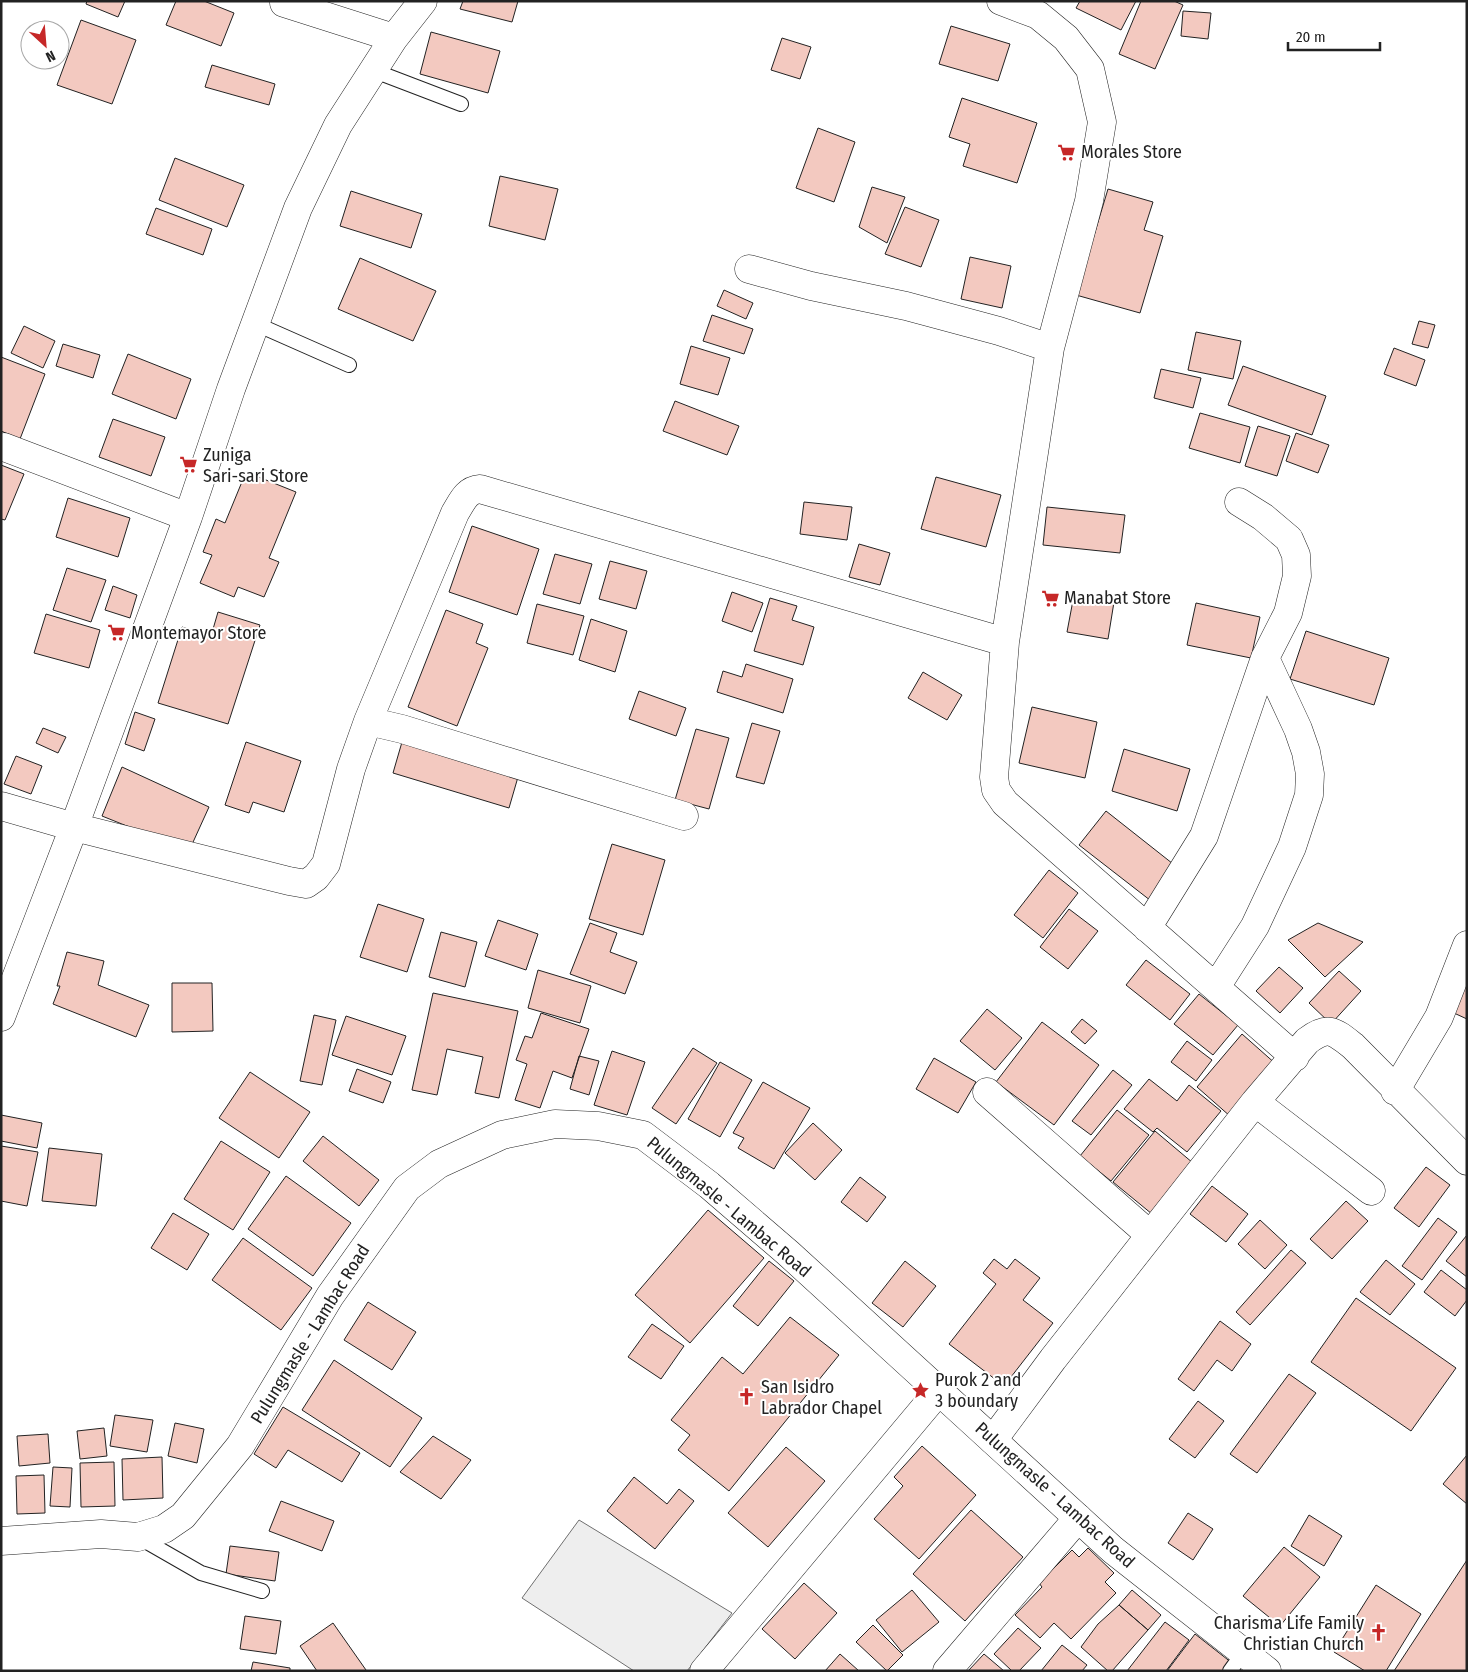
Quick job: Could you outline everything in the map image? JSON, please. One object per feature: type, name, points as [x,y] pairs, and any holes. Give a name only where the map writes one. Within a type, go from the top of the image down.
[{"type":"street","points":[[1,1017],[74,827],[188,517],[231,389],[298,208],[338,125],[372,70],[423,1]]},
{"type":"street","points":[[1001,1],[1039,8],[1066,38],[1090,69],[1102,122],[1089,201],[1050,348],[1005,642],[994,777],[996,790],[1004,803],[1295,1056]]},
{"type":"street","points":[[284,3],[394,38]]},
{"type":"street","points":[[749,269],[811,286],[906,306],[999,331],[1050,348]]},
{"type":"street","points":[[4,447],[188,517]]},
{"type":"street","points":[[1,806],[74,827],[306,884],[316,878],[326,864],[351,769],[368,721],[455,513],[466,494],[473,489],[480,489],[1005,642]]},
{"type":"street","points":[[1147,928],[1204,836],[1265,658],[1288,613],[1297,576],[1296,554],[1289,539],[1263,517],[1239,502]]},
{"type":"street","points":[[1216,987],[1255,926],[1292,847],[1309,795],[1310,774],[1306,752],[1298,729],[1265,658]]},
{"type":"street","points":[[368,721],[684,816]]},
{"type":"street","points":[[1395,1091],[1439,1017],[1467,945]]},
{"type":"street","points":[[993,1440],[1053,1359],[1255,1102],[1308,1041],[1318,1033],[1328,1031],[1339,1035],[1353,1046],[1395,1091],[1467,1161]]},
{"type":"street","points":[[987,1092],[1041,1132],[1150,1235]]},
{"type":"street","points":[[1255,1102],[1371,1191]]},
{"type":"street","name":"Pulungmasle - Lambac Road","points":[[1,1541],[101,1534],[138,1537],[164,1529],[184,1516],[240,1446],[330,1296],[407,1188],[439,1164],[502,1135],[555,1124],[598,1126],[643,1135],[708,1186],[788,1253],[938,1392],[1237,1662],[1266,1671]]},
{"type":"street","points":[[704,1671],[938,1392]]},
{"type":"street","points":[[947,1671],[1078,1518]]},
{"type":"lane","points":[[372,70],[461,104]]},
{"type":"lane","points":[[256,324],[348,365]]},
{"type":"lane","points":[[138,1537],[201,1573],[262,1591]]},
{"type":"shaded area","points":[[579,1520],[732,1613],[687,1671],[634,1671],[522,1598]]},
{"type":"building","points":[[87,1],[125,1],[118,17],[86,4]]},
{"type":"building","points":[[176,1],[204,1],[234,13],[221,46],[166,25]]},
{"type":"building","points":[[463,1],[518,1],[512,22],[460,9]]},
{"type":"building","points":[[1080,1],[1136,1],[1121,30],[1076,8]]},
{"type":"building","points":[[1141,1],[1174,1],[1183,5],[1155,69],[1119,54]]},
{"type":"building","points":[[1183,11],[1211,13],[1208,39],[1181,36]]},
{"type":"building","points":[[81,20],[136,40],[112,104],[57,85],[63,70],[70,70],[70,50]]},
{"type":"building","points":[[951,26],[1010,44],[998,81],[939,64]]},
{"type":"building","points":[[431,32],[500,51],[488,93],[420,74]]},
{"type":"building","points":[[782,38],[811,47],[800,79],[771,70]]},
{"type":"building","points":[[212,65],[275,84],[269,105],[205,87]]},
{"type":"building","points":[[962,98],[1037,123],[1017,183],[963,166],[970,144],[949,137]]},
{"type":"building","points":[[818,128],[855,142],[834,202],[796,188]]},
{"type":"building","points":[[175,158],[244,185],[227,227],[159,200]]},
{"type":"building","points":[[500,176],[558,189],[545,240],[489,226]]},
{"type":"building","points":[[872,187],[905,197],[887,243],[859,227]]},
{"type":"building","points":[[1108,189],[1153,202],[1144,230],[1163,236],[1140,313],[1076,295]]},
{"type":"building","points":[[351,191],[422,214],[411,248],[340,226]]},
{"type":"building","points":[[905,207],[939,220],[921,267],[885,254]]},
{"type":"building","points":[[156,208],[212,229],[203,255],[146,234]]},
{"type":"building","points":[[970,257],[1011,266],[1002,308],[961,299]]},
{"type":"building","points":[[360,258],[436,291],[413,341],[338,309]]},
{"type":"building","points":[[724,290],[753,303],[746,319],[717,306]]},
{"type":"building","points":[[712,315],[753,329],[744,354],[703,341]]},
{"type":"building","points":[[1419,321],[1435,325],[1428,348],[1412,344]]},
{"type":"building","points":[[24,326],[55,341],[43,368],[11,353]]},
{"type":"building","points":[[1196,332],[1241,341],[1233,379],[1188,370]]},
{"type":"building","points":[[63,344],[100,355],[93,378],[56,366]]},
{"type":"building","points":[[691,346],[730,358],[718,395],[680,384]]},
{"type":"building","points":[[1394,348],[1425,360],[1416,386],[1384,374]]},
{"type":"building","points":[[128,354],[191,379],[176,419],[112,394]]},
{"type":"building","points":[[1,357],[45,374],[20,439],[1,431]]},
{"type":"building","points":[[1243,366],[1326,396],[1312,435],[1228,405]]},
{"type":"building","points":[[1161,369],[1201,378],[1193,408],[1154,398]]},
{"type":"building","points":[[675,401],[739,426],[727,455],[663,431]]},
{"type":"building","points":[[1200,413],[1250,427],[1240,463],[1189,448]]},
{"type":"building","points":[[113,419],[165,437],[151,476],[99,457]]},
{"type":"building","points":[[1258,426],[1290,436],[1277,476],[1245,466]]},
{"type":"building","points":[[1296,433],[1329,445],[1318,473],[1286,461]]},
{"type":"building","points":[[1,465],[24,474],[5,520],[1,519]]},
{"type":"building","points":[[246,472],[296,492],[269,558],[279,562],[264,597],[238,587],[234,597],[200,583],[212,555],[203,552],[216,519],[225,523]]},
{"type":"building","points":[[936,477],[1001,495],[986,547],[921,529]]},
{"type":"building","points":[[68,498],[130,518],[118,557],[56,537]]},
{"type":"building","points":[[804,502],[852,507],[847,540],[800,534]]},
{"type":"building","points":[[1047,507],[1125,515],[1120,553],[1043,545]]},
{"type":"building","points":[[472,526],[539,549],[517,615],[449,592]]},
{"type":"building","points":[[859,544],[890,553],[880,585],[849,577]]},
{"type":"building","points":[[555,554],[592,564],[580,604],[543,594]]},
{"type":"building","points":[[610,561],[647,571],[636,609],[599,599]]},
{"type":"building","points":[[67,568],[106,580],[91,622],[53,610]]},
{"type":"building","points":[[113,586],[137,595],[130,618],[105,610]]},
{"type":"building","points":[[732,592],[763,603],[752,632],[722,621]]},
{"type":"building","points":[[1074,595],[1114,602],[1108,639],[1067,632]]},
{"type":"building","points":[[770,598],[797,606],[792,620],[814,627],[803,665],[754,651]]},
{"type":"building","points":[[1196,603],[1260,617],[1251,658],[1187,645]]},
{"type":"building","points":[[537,604],[584,616],[573,655],[527,643]]},
{"type":"building","points":[[446,610],[483,624],[476,643],[488,648],[457,726],[408,707]]},
{"type":"building","points":[[218,612],[260,625],[228,724],[158,703],[182,627],[211,636]]},
{"type":"building","points":[[46,614],[100,630],[89,668],[34,653]]},
{"type":"building","points":[[591,619],[627,631],[615,672],[579,660]]},
{"type":"building","points":[[1306,631],[1389,658],[1374,705],[1290,679]]},
{"type":"building","points":[[746,664],[793,679],[783,713],[717,692],[723,671],[742,677]]},
{"type":"building","points":[[923,672],[962,695],[947,720],[908,698]]},
{"type":"building","points":[[639,691],[686,708],[676,736],[629,719]]},
{"type":"building","points":[[1032,707],[1097,722],[1085,778],[1019,763]]},
{"type":"building","points":[[135,712],[155,719],[144,751],[125,744]]},
{"type":"building","points":[[752,723],[780,731],[764,784],[736,777]]},
{"type":"building","points":[[43,728],[66,737],[58,753],[36,743]]},
{"type":"building","points":[[696,729],[729,738],[709,809],[675,800]]},
{"type":"building","points":[[246,742],[301,761],[284,812],[253,802],[249,813],[225,805]]},
{"type":"building","points":[[402,742],[518,777],[509,808],[393,773]]},
{"type":"building","points":[[1124,749],[1190,769],[1177,811],[1112,791]]},
{"type":"building","points":[[16,756],[42,766],[31,794],[4,784]]},
{"type":"building","points":[[122,767],[209,807],[189,851],[102,816]]},
{"type":"building","points":[[1106,811],[1182,871],[1155,904],[1079,845]]},
{"type":"building","points":[[612,844],[665,860],[643,935],[589,919]]},
{"type":"building","points":[[1049,870],[1078,893],[1043,938],[1014,915]]},
{"type":"building","points":[[378,904],[424,919],[407,972],[360,957]]},
{"type":"building","points":[[1069,909],[1098,931],[1068,969],[1040,947]]},
{"type":"building","points":[[498,920],[538,934],[526,970],[485,956]]},
{"type":"building","points":[[590,923],[617,933],[610,952],[637,962],[625,994],[570,974]]},
{"type":"building","points":[[1318,923],[1363,942],[1325,977],[1288,940]]},
{"type":"building","points":[[441,932],[477,942],[465,987],[429,977]]},
{"type":"building","points":[[1467,951],[1467,1019],[1443,1008]]},
{"type":"building","points":[[67,952],[104,961],[98,985],[149,1005],[136,1037],[53,1004],[60,986],[57,986]]},
{"type":"building","points":[[1146,960],[1190,994],[1170,1020],[1126,985]]},
{"type":"building","points":[[1279,967],[1303,988],[1280,1013],[1256,991]]},
{"type":"building","points":[[538,970],[591,986],[580,1023],[528,1008]]},
{"type":"building","points":[[1339,971],[1361,991],[1331,1024],[1309,1003]]},
{"type":"building","points":[[172,983],[212,983],[213,1031],[172,1032]]},
{"type":"building","points":[[433,993],[518,1011],[499,1098],[475,1093],[483,1057],[447,1049],[437,1095],[412,1090]]},
{"type":"building","points":[[1199,994],[1238,1025],[1213,1055],[1174,1024]]},
{"type":"building","points":[[987,1009],[1022,1038],[995,1070],[960,1041]]},
{"type":"building","points":[[541,1013],[589,1029],[572,1078],[553,1071],[540,1108],[515,1100],[527,1064],[516,1060],[525,1036],[532,1038]]},
{"type":"building","points":[[314,1015],[336,1020],[322,1085],[300,1081]]},
{"type":"building","points":[[346,1016],[406,1036],[392,1075],[332,1055]]},
{"type":"building","points":[[1082,1019],[1097,1031],[1085,1044],[1071,1032]]},
{"type":"building","points":[[1042,1022],[1099,1065],[1054,1125],[996,1082]]},
{"type":"building","points":[[1242,1034],[1277,1065],[1231,1117],[1197,1087]]},
{"type":"building","points":[[1187,1041],[1212,1060],[1196,1081],[1171,1062]]},
{"type":"building","points":[[693,1048],[717,1063],[676,1124],[652,1108]]},
{"type":"building","points":[[612,1051],[645,1062],[627,1115],[594,1105]]},
{"type":"building","points":[[579,1056],[599,1061],[589,1095],[570,1089]]},
{"type":"building","points":[[934,1058],[976,1082],[958,1113],[916,1089]]},
{"type":"building","points":[[720,1062],[752,1080],[720,1137],[688,1119]]},
{"type":"building","points":[[357,1069],[391,1082],[383,1103],[349,1091]]},
{"type":"building","points":[[1113,1070],[1132,1085],[1091,1135],[1072,1121]]},
{"type":"building","points":[[250,1072],[310,1112],[279,1158],[219,1118]]},
{"type":"building","points":[[1149,1079],[1177,1101],[1189,1085],[1221,1111],[1187,1152],[1157,1128],[1153,1132],[1124,1109]]},
{"type":"building","points":[[763,1082],[810,1108],[774,1169],[738,1148],[744,1138],[733,1133]]},
{"type":"building","points":[[1117,1110],[1149,1135],[1111,1181],[1080,1156]]},
{"type":"building","points":[[1,1115],[42,1123],[37,1148],[1,1141]]},
{"type":"building","points":[[813,1123],[842,1150],[815,1180],[785,1153]]},
{"type":"building","points":[[1155,1131],[1193,1163],[1152,1214],[1113,1182]]},
{"type":"building","points":[[323,1136],[379,1180],[359,1206],[303,1161]]},
{"type":"building","points":[[221,1141],[270,1172],[233,1230],[184,1199]]},
{"type":"building","points":[[1,1146],[38,1152],[27,1206],[1,1201]]},
{"type":"building","points":[[49,1148],[102,1154],[96,1206],[42,1201]]},
{"type":"building","points":[[1426,1167],[1450,1185],[1419,1227],[1394,1208]]},
{"type":"building","points":[[286,1176],[351,1223],[313,1276],[248,1229]]},
{"type":"building","points":[[860,1177],[886,1197],[867,1222],[841,1202]]},
{"type":"building","points":[[1212,1186],[1248,1214],[1226,1242],[1190,1214]]},
{"type":"building","points":[[1346,1201],[1368,1221],[1332,1259],[1310,1239]]},
{"type":"building","points":[[708,1210],[764,1258],[690,1343],[635,1295]]},
{"type":"building","points":[[173,1213],[209,1234],[187,1270],[151,1248]]},
{"type":"building","points":[[1438,1218],[1457,1232],[1422,1280],[1402,1266]]},
{"type":"building","points":[[1260,1220],[1287,1245],[1265,1269],[1238,1244]]},
{"type":"building","points":[[1467,1235],[1467,1277],[1446,1261]]},
{"type":"building","points":[[243,1238],[312,1288],[281,1330],[212,1280]]},
{"type":"building","points":[[1291,1250],[1306,1263],[1250,1325],[1236,1312]]},
{"type":"building","points":[[994,1259],[1007,1269],[1015,1259],[1040,1278],[1023,1300],[1053,1323],[1004,1386],[949,1344],[996,1284],[983,1273]]},
{"type":"building","points":[[1386,1260],[1415,1284],[1390,1315],[1360,1292]]},
{"type":"building","points":[[769,1261],[794,1281],[758,1326],[733,1306]]},
{"type":"building","points":[[905,1261],[936,1286],[903,1327],[872,1303]]},
{"type":"building","points":[[1441,1270],[1467,1290],[1467,1300],[1455,1316],[1424,1292]]},
{"type":"building","points":[[1356,1298],[1456,1368],[1411,1431],[1311,1362]]},
{"type":"building","points":[[368,1302],[416,1332],[392,1370],[344,1340]]},
{"type":"building","name":"San Isidro Labrador Chapel","points":[[790,1317],[839,1355],[729,1491],[678,1450],[690,1435],[671,1420],[722,1357],[743,1374]]},
{"type":"building","points":[[1220,1321],[1251,1344],[1232,1371],[1217,1360],[1194,1391],[1178,1379]]},
{"type":"building","points":[[652,1324],[684,1346],[661,1379],[628,1357]]},
{"type":"building","points":[[334,1360],[422,1418],[390,1467],[302,1410]]},
{"type":"building","points":[[1289,1374],[1316,1393],[1257,1473],[1230,1454]]},
{"type":"building","points":[[1198,1401],[1224,1421],[1195,1458],[1169,1439]]},
{"type":"building","points":[[283,1407],[360,1453],[342,1482],[288,1450],[276,1468],[254,1454]]},
{"type":"building","points":[[115,1415],[153,1420],[147,1452],[110,1446]]},
{"type":"building","points":[[175,1423],[204,1429],[197,1463],[168,1456]]},
{"type":"building","points":[[104,1428],[107,1456],[80,1459],[77,1431]]},
{"type":"building","points":[[48,1434],[50,1463],[19,1466],[17,1436]]},
{"type":"building","points":[[433,1436],[471,1460],[441,1499],[400,1472]]},
{"type":"building","points":[[922,1446],[976,1495],[919,1559],[874,1519],[903,1486],[894,1477]]},
{"type":"building","points":[[786,1447],[825,1481],[768,1547],[728,1513]]},
{"type":"building","points":[[1467,1455],[1467,1504],[1443,1484]]},
{"type":"building","points":[[162,1457],[163,1498],[123,1500],[122,1459]]},
{"type":"building","points":[[114,1462],[115,1506],[81,1507],[80,1463]]},
{"type":"building","points":[[53,1467],[72,1468],[70,1507],[50,1506]]},
{"type":"building","points":[[44,1475],[45,1513],[17,1514],[16,1476]]},
{"type":"building","points":[[634,1477],[667,1504],[679,1489],[694,1501],[655,1549],[607,1511]]},
{"type":"building","points":[[281,1501],[334,1521],[322,1551],[269,1531]]},
{"type":"building","points":[[971,1510],[1023,1557],[965,1621],[913,1574]]},
{"type":"building","points":[[1188,1513],[1213,1529],[1193,1560],[1168,1543]]},
{"type":"building","points":[[1309,1515],[1342,1536],[1324,1566],[1291,1546]]},
{"type":"building","points":[[230,1546],[279,1552],[275,1581],[226,1574]]},
{"type":"building","points":[[1284,1547],[1320,1577],[1280,1626],[1243,1596]]},
{"type":"building","points":[[1088,1548],[1114,1573],[1105,1582],[1116,1593],[1071,1639],[1054,1623],[1040,1638],[1015,1615],[1042,1587],[1039,1583],[1072,1550],[1079,1557]]},
{"type":"building","points":[[1467,1560],[1467,1671],[1394,1671]]},
{"type":"building","points":[[804,1583],[837,1613],[795,1659],[762,1629]]},
{"type":"building","name":"Charisma Life Family Christian Church","points":[[1376,1585],[1421,1614],[1386,1671],[1365,1671],[1334,1652]]},
{"type":"building","points":[[912,1590],[939,1622],[902,1652],[876,1620]]},
{"type":"building","points":[[1132,1590],[1161,1615],[1148,1630],[1119,1605]]},
{"type":"building","points":[[1119,1605],[1148,1630],[1112,1671],[1108,1671],[1081,1647],[1098,1624]]},
{"type":"building","points":[[245,1616],[281,1621],[276,1654],[240,1649]]},
{"type":"building","points":[[1165,1622],[1189,1640],[1166,1671],[1127,1671]]},
{"type":"building","points":[[333,1623],[365,1671],[317,1671],[300,1646]]},
{"type":"building","points":[[873,1625],[903,1655],[887,1671],[856,1642]]},
{"type":"building","points":[[1018,1628],[1041,1648],[1019,1671],[1012,1671],[994,1654]]},
{"type":"building","points":[[1195,1634],[1232,1663],[1226,1671],[1167,1671]]},
{"type":"building","points":[[1062,1645],[1087,1665],[1082,1671],[1041,1671]]},
{"type":"building","points":[[840,1654],[859,1671],[825,1671]]},
{"type":"building","points":[[984,1654],[1004,1671],[968,1671]]},
{"type":"building","points":[[253,1662],[290,1668],[290,1671],[251,1671]]},
{"type":"place","name":"Morales Store","points":[[1067,152]]},
{"type":"place","name":"Zuniga Sari-sari Store","points":[[189,465]]},
{"type":"place","name":"Manabat Store","points":[[1050,598]]},
{"type":"place","name":"Montemayor Store","points":[[117,633]]},
{"type":"place","name":"Purok 2 and 3 boundary","points":[[921,1390]]},
{"type":"place","name":"San Isidro Labrador Chapel","points":[[747,1397]]},
{"type":"place","name":"Charisma Life Family Christian Church","points":[[1378,1633]]}]
